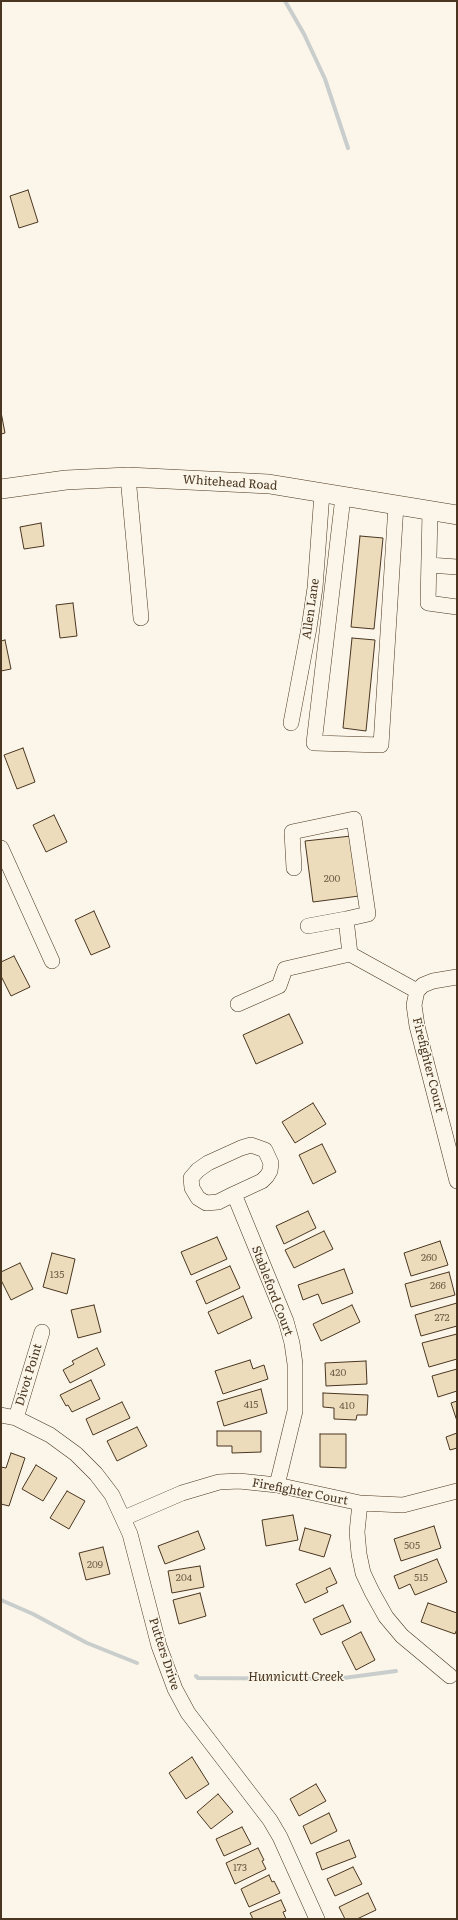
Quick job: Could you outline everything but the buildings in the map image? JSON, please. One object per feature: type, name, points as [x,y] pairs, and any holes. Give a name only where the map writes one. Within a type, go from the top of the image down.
[{"type":"main road","name":"Whitehead Road","points":[[1,489],[66,480],[128,477],[269,484],[457,515]]},
{"type":"street","points":[[128,477],[141,618]]},
{"type":"street","name":"Allen Lane","points":[[291,723],[315,588],[322,493]]},
{"type":"street","points":[[343,496],[314,743],[381,745],[396,505]]},
{"type":"street","points":[[430,511],[428,604],[457,607]]},
{"type":"street","points":[[429,565],[457,567]]},
{"type":"street","points":[[294,868],[292,832],[354,819],[368,914],[308,926]]},
{"type":"street","points":[[1,848],[52,961]]},
{"type":"street","points":[[346,919],[350,954]]},
{"type":"street","points":[[238,1004],[279,986],[285,969],[350,954],[416,991],[423,985],[433,981],[457,977]]},
{"type":"street","name":"Firefighter Court","points":[[416,991],[414,1005],[416,1026],[457,1181]]},
{"type":"street","points":[[251,1145],[265,1150],[271,1163],[270,1171],[267,1176],[262,1181],[234,1194],[218,1202],[206,1203],[198,1198],[192,1188],[191,1178],[198,1170],[208,1163],[241,1148],[251,1145]]},
{"type":"street","name":"Stableford Court","points":[[234,1194],[286,1321],[296,1364],[295,1411],[277,1485]]},
{"type":"street","name":"Divot Point","points":[[16,1418],[42,1332]]},
{"type":"street","name":"Putters Drive","points":[[1,1415],[16,1418],[50,1435],[76,1454],[96,1474],[112,1495],[124,1518],[130,1534],[159,1646],[175,1689],[188,1713],[270,1820],[280,1838],[317,1919]]},
{"type":"street","name":"Firefighter Court","points":[[124,1518],[200,1486],[219,1482],[239,1481],[277,1485],[360,1503],[403,1505],[457,1491]]},
{"type":"street","points":[[360,1503],[358,1532],[359,1554],[363,1573],[372,1592],[386,1617],[402,1636],[450,1676]]},
{"type":"waterway","points":[[285,1],[304,34],[325,79],[348,148]]},
{"type":"waterway","name":"Hunnicutt Creek","points":[[1,1600],[33,1614],[87,1643],[137,1663]]},
{"type":"waterway","name":"Hunnicutt Creek","points":[[196,1676],[198,1678],[336,1679],[396,1671]]}]
